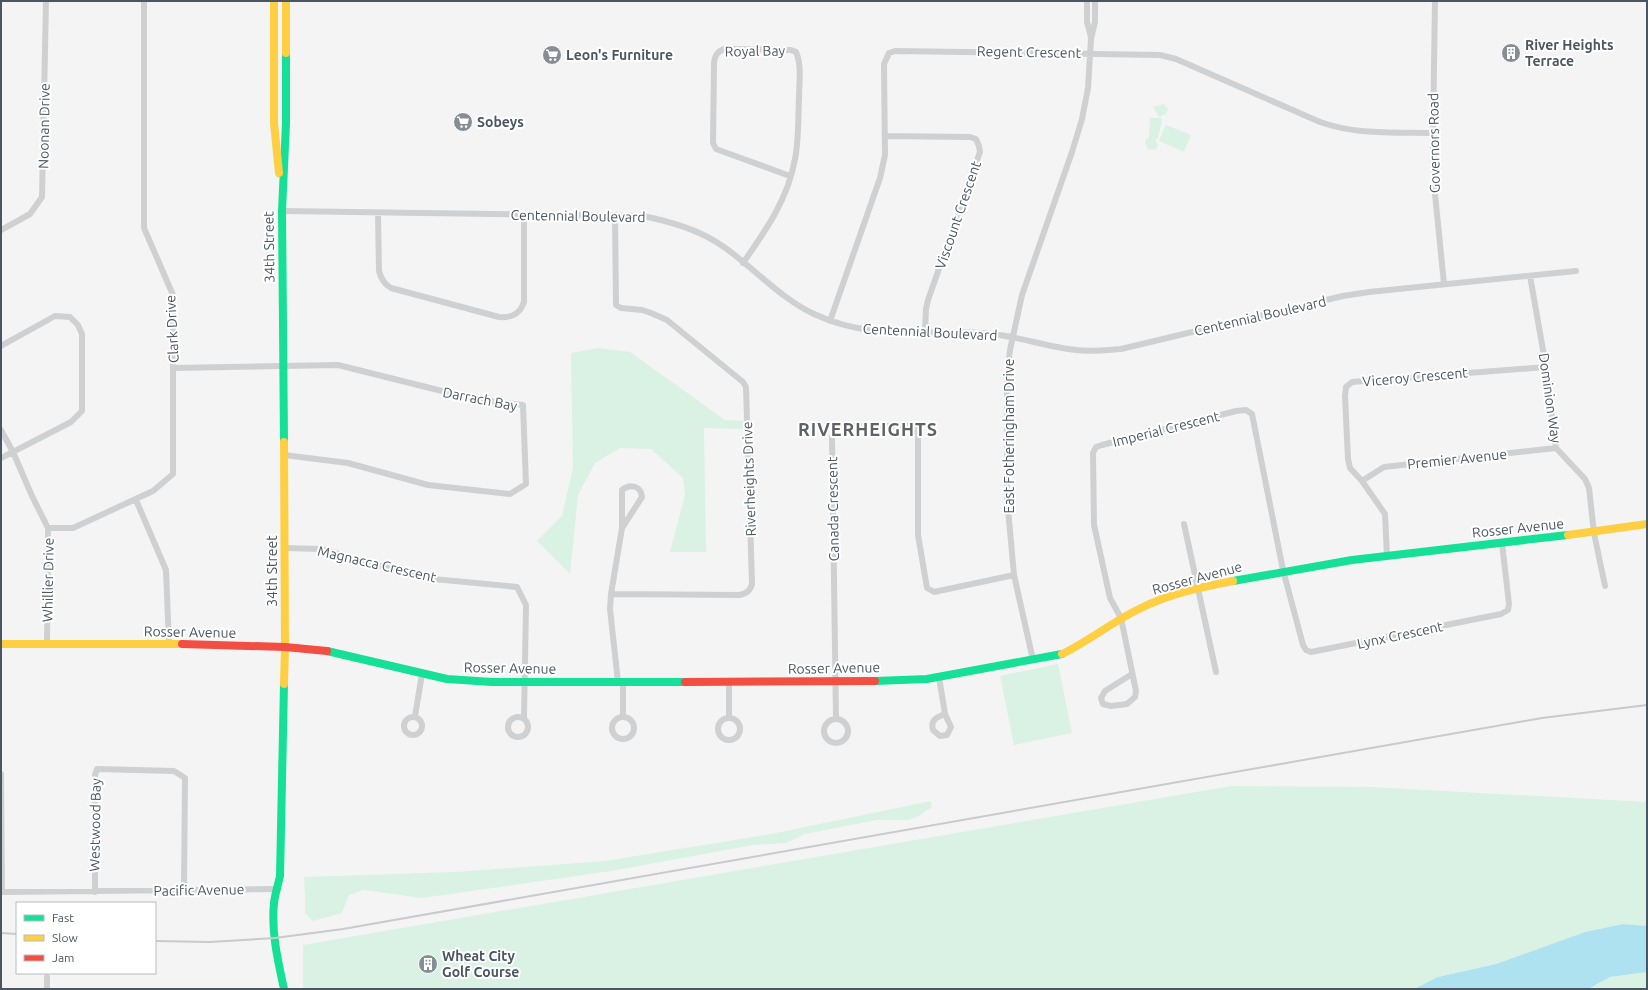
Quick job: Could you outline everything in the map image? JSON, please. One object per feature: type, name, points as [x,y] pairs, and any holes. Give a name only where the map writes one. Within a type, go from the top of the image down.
[{"type":"street","name":"Noonan Drive","points":[[1,230],[30,214],[42,197],[46,1]]},
{"type":"street","name":"Clark Drive","points":[[48,528],[73,528],[153,491],[173,474],[173,295],[144,228],[144,1]]},
{"type":"street","name":"34th Street","points":[[274,1],[274,123],[282,202]]},
{"type":"street","name":"34th Street","points":[[284,989],[275,940],[273,906],[280,876],[282,722],[285,647],[282,202],[286,108],[286,1]]},
{"type":"street","points":[[1087,1],[1087,22],[1091,39]]},
{"type":"street","points":[[1091,39],[1095,22],[1095,1]]},
{"type":"street","name":"Governors Road","points":[[1435,1],[1433,133],[1434,184],[1444,284]]},
{"type":"street","name":"East Fotheringham Drive","points":[[1034,660],[1014,575],[1007,498],[1007,376],[1012,337],[1022,296],[1082,119],[1088,88],[1091,39]]},
{"type":"street","name":"Royal Bay","points":[[743,263],[773,218],[785,196],[795,159],[798,134],[799,64],[796,52],[784,49],[724,49],[718,52],[715,56],[714,70],[713,143],[716,149],[790,176]]},
{"type":"street","name":"Regent Crescent","points":[[830,321],[880,178],[885,155],[884,64],[888,53],[895,51],[1152,54],[1176,58],[1320,122],[1338,128],[1361,131],[1433,133]]},
{"type":"street","points":[[274,108],[286,108]]},
{"type":"street","name":"Viscount Crescent","points":[[885,136],[970,137],[976,139],[979,146],[980,152],[928,300],[925,333]]},
{"type":"street","name":"Centennial Boulevard","points":[[282,211],[643,216],[670,221],[691,229],[724,247],[768,284],[800,306],[830,321],[870,331],[925,333],[973,332],[1012,337],[1075,350],[1099,351],[1121,349],[1343,296],[1576,271]]},
{"type":"street","points":[[378,213],[379,271],[380,276],[386,285],[391,288],[508,318],[522,309],[524,302],[524,215]]},
{"type":"street","name":"Riverheights Drive","points":[[611,594],[740,595],[746,593],[752,584],[746,387],[743,382],[667,320],[642,310],[621,308],[616,305],[615,215]]},
{"type":"street","name":"Dominion Way","points":[[1530,276],[1546,367],[1556,448],[1587,484],[1590,495],[1594,532],[1605,586]]},
{"type":"street","points":[[1,346],[55,316],[70,317],[78,325],[82,334],[82,410],[71,422],[1,458]]},
{"type":"street","name":"Darrach Bay","points":[[283,366],[338,365],[474,399],[523,405],[526,484],[510,494],[428,485],[348,463],[284,455]]},
{"type":"street","points":[[174,368],[283,366]]},
{"type":"street","name":"Viceroy Crescent","points":[[1387,556],[1385,514],[1362,481],[1350,468],[1348,459],[1345,396],[1346,388],[1352,382],[1546,367]]},
{"type":"street","name":"Imperial Crescent","points":[[1121,618],[1110,598],[1094,525],[1093,453],[1096,447],[1102,444],[1236,411],[1246,410],[1252,414],[1283,570]]},
{"type":"street","name":"Canada Crescent","points":[[836,682],[832,437],[835,430],[842,426],[906,426],[914,428],[918,434],[918,535],[927,588],[934,592],[1014,575]]},
{"type":"street","name":"Whillier Drive","points":[[1,430],[13,452],[48,528],[47,644]]},
{"type":"street","name":"Premier Avenue","points":[[1362,481],[1384,467],[1556,448]]},
{"type":"street","points":[[622,528],[642,497],[640,488],[629,486],[622,490],[622,528],[611,594],[611,627],[621,682],[623,717]]},
{"type":"street","points":[[136,500],[166,570],[169,644]]},
{"type":"street","points":[[1184,524],[1216,672]]},
{"type":"street","name":"Rosser Avenue","points":[[1,644],[169,644],[285,647],[319,650],[422,674],[466,681],[836,682],[927,679],[1061,654],[1079,647],[1121,618],[1150,603],[1197,589],[1283,570],[1334,562],[1594,532],[1647,524]]},
{"type":"street","name":"Lynx Crescent","points":[[1283,570],[1303,645],[1306,650],[1317,652],[1501,614],[1508,610],[1509,604],[1502,543]]},
{"type":"street","name":"Magnacca Crescent","points":[[285,548],[321,549],[423,578],[516,587],[526,605],[525,682]]},
{"type":"street","points":[[1121,618],[1136,691],[1135,697],[1127,704],[1111,706],[1103,704],[1101,698],[1105,691],[1132,674]]},
{"type":"street","points":[[415,716],[422,674]]},
{"type":"street","points":[[939,677],[945,714]]},
{"type":"street","points":[[729,681],[729,718]]},
{"type":"street","points":[[524,718],[525,682]]},
{"type":"street","points":[[836,682],[836,719]]},
{"type":"street","name":"Westwood Bay","points":[[95,892],[95,775],[97,769],[174,771],[185,778],[184,891]]},
{"type":"street","points":[[1,774],[2,892]]},
{"type":"street","name":"Pacific Avenue","points":[[2,892],[278,889]]},
{"type":"street","points":[[47,989],[48,977]]},
{"type":"green space","points":[[1164,104],[1168,109],[1166,114],[1159,117],[1153,107]]},
{"type":"green space","points":[[1150,118],[1161,118],[1162,120],[1158,138],[1155,140],[1158,145],[1156,149],[1151,150],[1148,149],[1145,144],[1146,139],[1149,138]]},
{"type":"green space","points":[[1166,125],[1191,135],[1184,152],[1159,141]]},
{"type":"green space","points":[[599,348],[630,352],[725,420],[747,421],[747,429],[704,428],[706,552],[670,552],[685,495],[683,478],[651,449],[620,448],[595,463],[578,495],[570,574],[537,541],[562,516],[573,468],[571,353]]},
{"type":"green space","points":[[1058,664],[1072,733],[1014,745],[1000,676]]},
{"type":"green space","name":"Wheat City Golf Course","points":[[1231,786],[1372,787],[1647,802],[1647,926],[1623,924],[1585,932],[1496,964],[1438,977],[1414,989],[303,989],[303,945]]},
{"type":"green space","points":[[931,801],[932,807],[919,816],[908,820],[876,820],[805,834],[786,843],[753,845],[611,871],[422,898],[364,890],[349,895],[342,913],[313,921],[305,913],[304,877],[456,872],[605,861],[771,834]]},
{"type":"green space","points":[[1647,972],[1647,989],[1578,989],[1590,988],[1610,977]]},
{"type":"water","points":[[1623,924],[1647,926],[1647,972],[1610,977],[1590,988],[1578,989],[1414,989],[1438,977],[1496,964],[1585,932]]},
{"type":"railway","points":[[156,941],[210,942],[275,938],[343,929],[1542,718],[1647,705]]},
{"type":"railway","points":[[1,933],[16,934]]},
{"type":"traffic: fast","points":[[284,442],[282,211],[286,123],[286,53]]},
{"type":"traffic: fast","points":[[1233,581],[1352,560],[1568,535]]},
{"type":"traffic: fast","points":[[327,651],[447,679],[492,682],[685,682]]},
{"type":"traffic: fast","points":[[875,681],[927,679],[1062,654]]},
{"type":"traffic: fast","points":[[284,684],[280,876],[274,900],[273,914],[273,925],[279,968],[284,989]]},
{"type":"traffic: slow","points":[[274,1],[274,123],[279,173]]},
{"type":"traffic: slow","points":[[286,1],[286,53]]},
{"type":"traffic: slow","points":[[284,442],[284,684]]},
{"type":"traffic: slow","points":[[1568,535],[1647,524]]},
{"type":"traffic: slow","points":[[1062,654],[1129,614],[1161,599],[1233,581]]},
{"type":"traffic: slow","points":[[1,644],[182,644]]},
{"type":"traffic: jam","points":[[182,644],[285,647],[327,651]]},
{"type":"traffic: jam","points":[[685,682],[875,681]]},
{"type":"place","name":"River Heights Terrace","points":[[1511,53]]},
{"type":"place","name":"Leon's Furniture","points":[[552,55]]},
{"type":"place","name":"Sobeys","points":[[463,122]]},
{"type":"place","name":"Wheat City Golf Course","points":[[428,964]]},
{"type":"district","name":"RIVERHEIGHTS","points":[[868,429]]}]
